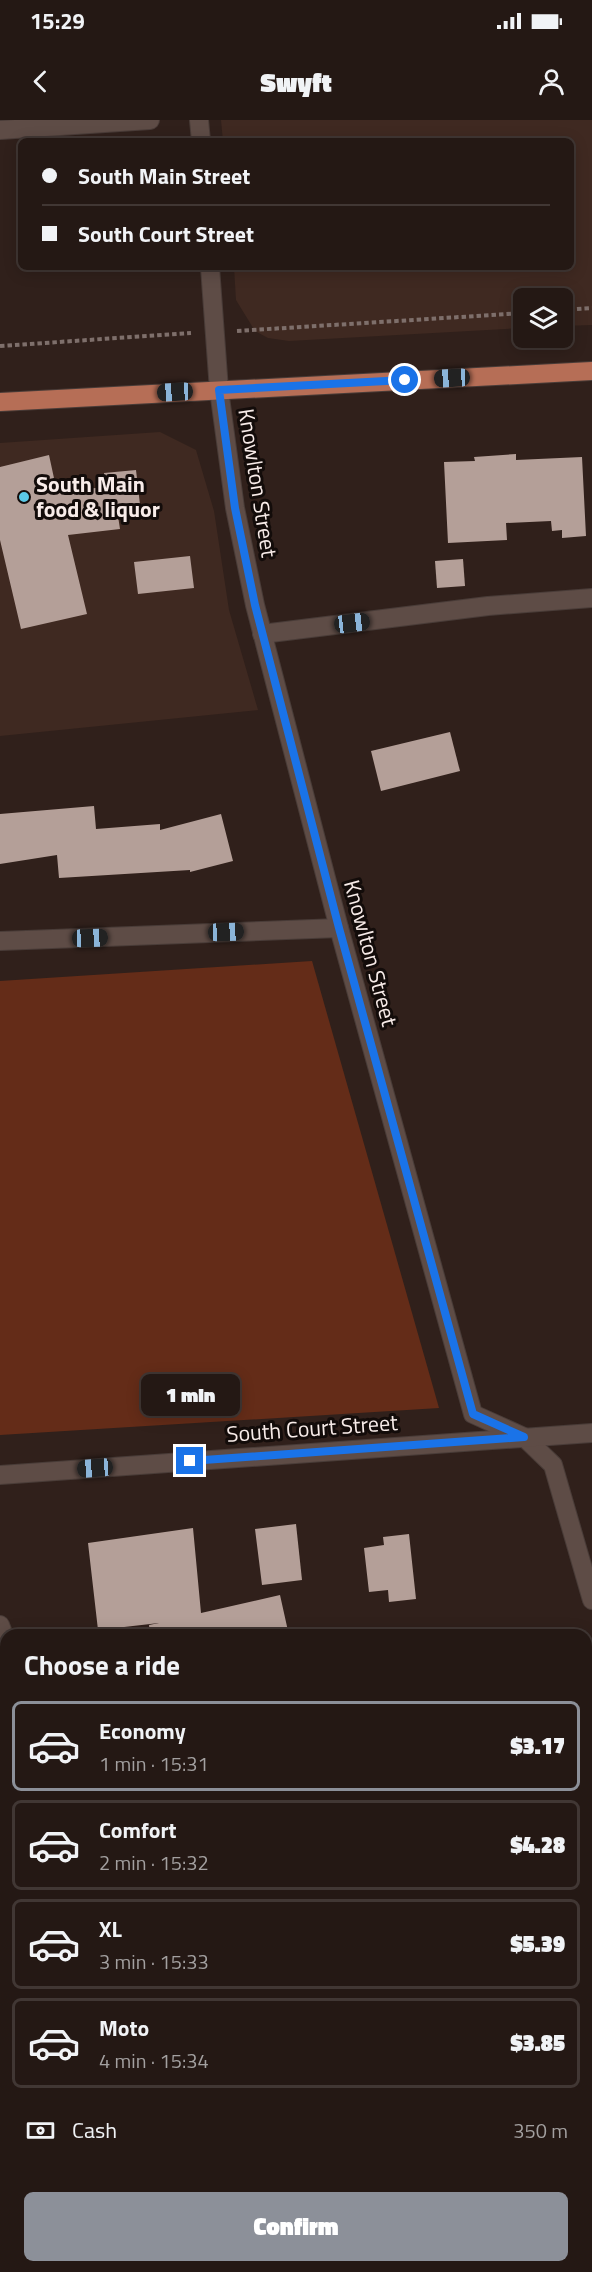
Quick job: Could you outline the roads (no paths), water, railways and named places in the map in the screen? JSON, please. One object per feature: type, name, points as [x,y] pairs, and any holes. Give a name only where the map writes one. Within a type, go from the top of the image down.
[{"type":"main road","points":[[0,402],[592,371]]},
{"type":"street","points":[[0,130],[150,120]]},
{"type":"street","points":[[200,120],[201,138]]},
{"type":"street","name":"Knowlton Street","points":[[210,270],[219,390],[235,508],[262,634],[339,928],[473,1414],[524,1437],[553,1465],[592,1600]]},
{"type":"street","points":[[262,634],[488,606],[592,598]]},
{"type":"street","points":[[0,941],[339,928]]},
{"type":"street","name":"South Court Street","points":[[0,1475],[592,1433]]},
{"type":"place","name":"South Main food & liquor","points":[[24,497]]}]
